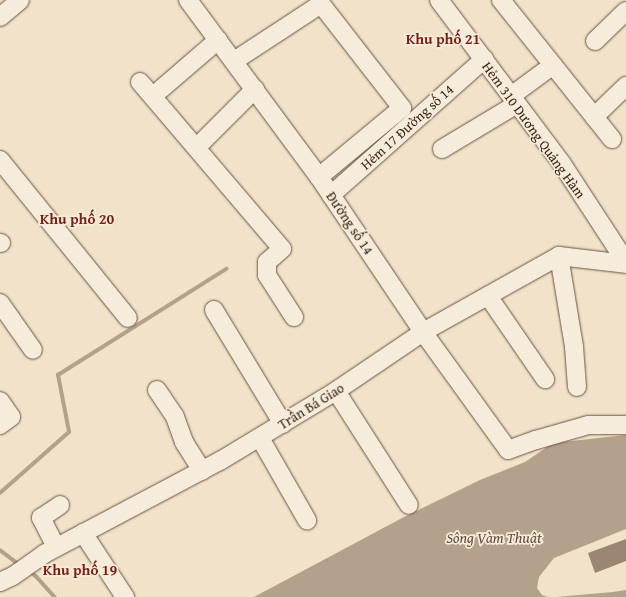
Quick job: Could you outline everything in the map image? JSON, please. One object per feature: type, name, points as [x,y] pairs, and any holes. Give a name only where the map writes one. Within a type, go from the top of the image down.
[{"type":"street","points":[[0,17],[20,0]]},
{"type":"street","name":"Đường số 14","points":[[188,0],[319,177],[423,332],[508,450],[588,425],[626,425]]},
{"type":"street","name":"Hẻm 310 Dương Quảng Hàm","points":[[439,0],[562,164],[626,263]]},
{"type":"street","points":[[501,0],[612,139]]},
{"type":"street","points":[[234,61],[321,4],[402,108],[319,177]]},
{"type":"street","points":[[595,41],[626,11]]},
{"type":"street","points":[[153,96],[218,40]]},
{"type":"street","name":"Hẻm 17 Đường số 14","points":[[331,195],[484,59]]},
{"type":"street","points":[[442,149],[514,100],[553,65]]},
{"type":"street","points":[[140,82],[197,147],[282,249],[267,262],[267,275],[294,317]]},
{"type":"street","points":[[594,117],[626,86]]},
{"type":"street","points":[[197,147],[255,89]]},
{"type":"street","points":[[0,160],[128,318]]},
{"type":"street","points":[[577,387],[574,347],[559,256],[626,263]]},
{"type":"street","name":"Trần Bá Giao","points":[[6,579],[50,551],[202,471],[260,438],[336,391],[423,332],[559,256]]},
{"type":"street","points":[[488,296],[545,379]]},
{"type":"street","points":[[0,303],[33,350]]},
{"type":"street","points":[[214,310],[283,424]]},
{"type":"street","points":[[157,390],[175,417],[184,442],[202,471]]},
{"type":"street","points":[[336,391],[409,505]]},
{"type":"street","points":[[0,401],[11,417],[0,425]]},
{"type":"street","points":[[260,438],[307,520]]},
{"type":"street","points":[[50,551],[41,518],[60,505]]},
{"type":"street","points":[[83,533],[125,597]]},
{"type":"water","name":"Sông Vàm Thuật","points":[[626,435],[626,529],[554,558],[539,577],[537,588],[542,595],[548,597],[254,597],[404,517],[480,480],[525,462],[553,443]]},
{"type":"water","points":[[626,590],[626,597],[556,597],[613,592]]},
{"type":"building","points":[[626,539],[626,561],[595,573],[588,553]]},
{"type":"waterway","points":[[0,493],[69,432],[58,375],[226,269]]},
{"type":"waterway","points":[[0,550],[20,565]]},
{"type":"waterway","points":[[29,571],[36,576],[55,597]]},
{"type":"district","name":"Khu phố 21","points":[[443,39]]},
{"type":"district","name":"Khu phố 20","points":[[77,219]]},
{"type":"district","name":"Khu phố 19","points":[[80,570]]}]
